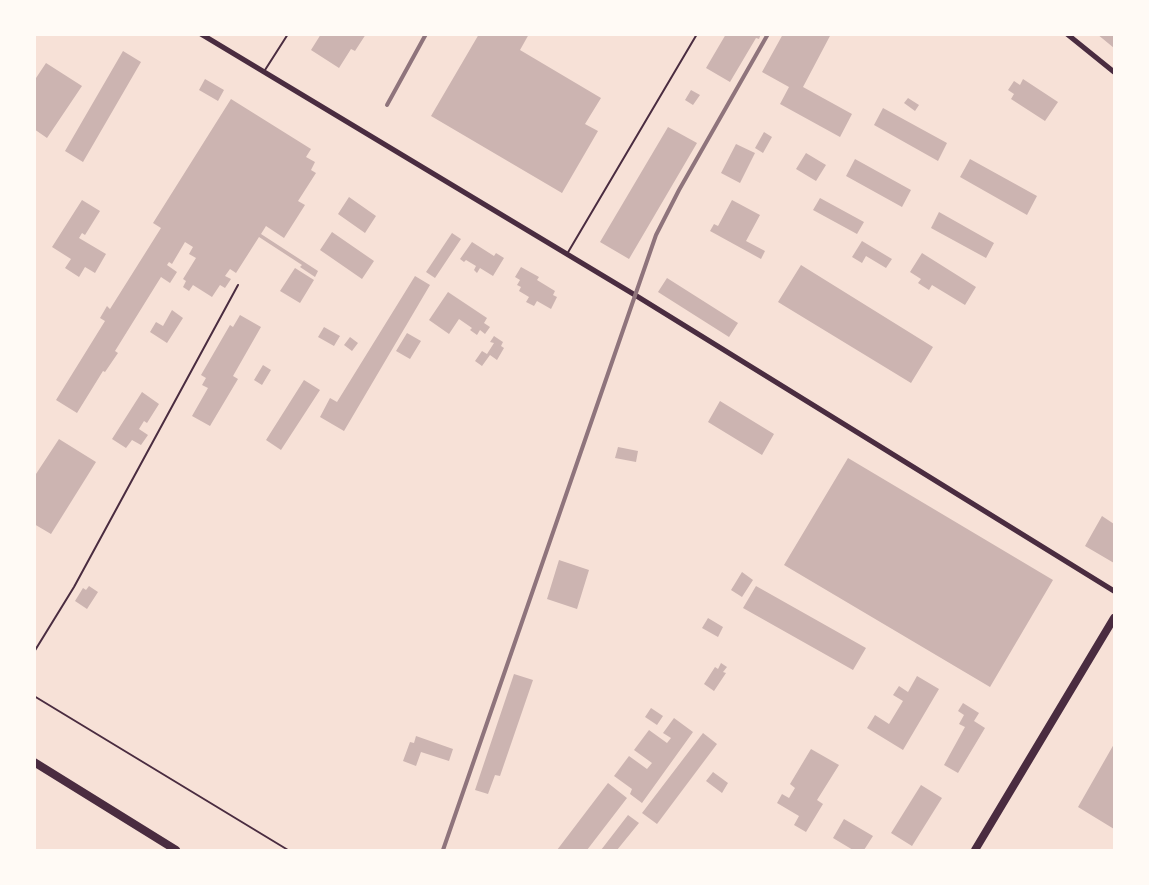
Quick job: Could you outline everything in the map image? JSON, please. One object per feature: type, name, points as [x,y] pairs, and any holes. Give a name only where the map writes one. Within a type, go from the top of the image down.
[{"type":"main road","points":[[975,850],[1114,618]]},
{"type":"main road","points":[[34,762],[176,850]]},
{"type":"street","points":[[201,34],[567,254],[1114,591]]},
{"type":"street","points":[[1067,34],[1114,72]]},
{"type":"lane","points":[[263,72],[288,34]]},
{"type":"lane","points":[[567,254],[697,34]]},
{"type":"lane","points":[[34,652],[74,587],[238,285]]},
{"type":"path","points":[[34,696],[288,850]]},
{"type":"building","points":[[321,34],[366,34],[355,51],[351,49],[339,68],[311,50]]},
{"type":"building","points":[[479,34],[529,34],[520,50],[601,98],[585,124],[598,131],[562,193],[431,116]]},
{"type":"building","points":[[726,34],[761,34],[759,39],[756,38],[730,82],[706,68]]},
{"type":"building","points":[[783,34],[831,34],[803,87],[852,114],[840,137],[780,104],[789,87],[762,72]]},
{"type":"building","points":[[1097,34],[1114,34],[1114,48]]},
{"type":"building","points":[[123,51],[141,62],[83,162],[65,151]]},
{"type":"building","points":[[46,63],[82,86],[47,138],[34,129],[34,81]]},
{"type":"building","points":[[205,79],[224,90],[218,101],[199,90]]},
{"type":"building","points":[[1023,79],[1058,102],[1045,121],[1011,99],[1014,94],[1008,90],[1014,81],[1020,85]]},
{"type":"building","points":[[691,90],[700,95],[693,105],[685,100]]},
{"type":"building","points":[[908,98],[919,105],[915,111],[904,103]]},
{"type":"building","points":[[231,99],[311,149],[306,157],[315,162],[311,170],[316,173],[298,201],[305,205],[284,238],[266,226],[261,234],[318,271],[315,277],[300,267],[302,265],[259,237],[236,273],[230,269],[225,276],[231,279],[225,288],[220,285],[212,297],[193,285],[189,291],[183,287],[186,281],[183,279],[196,258],[189,254],[193,247],[185,242],[172,264],[169,262],[167,265],[177,272],[170,283],[161,277],[115,351],[118,353],[105,372],[103,371],[77,413],[56,400],[105,321],[100,318],[107,306],[110,309],[161,228],[153,223]]},
{"type":"building","points":[[883,108],[947,143],[938,161],[874,125]]},
{"type":"building","points":[[668,127],[697,143],[629,259],[600,242]]},
{"type":"building","points":[[764,132],[772,137],[763,153],[755,148]]},
{"type":"building","points":[[736,144],[755,153],[740,183],[721,173]]},
{"type":"building","points":[[806,153],[826,165],[816,181],[796,169]]},
{"type":"building","points":[[855,159],[911,190],[902,207],[846,176]]},
{"type":"building","points":[[970,159],[1037,196],[1027,215],[960,177]]},
{"type":"building","points":[[349,197],[376,216],[365,233],[338,214]]},
{"type":"building","points":[[820,198],[864,222],[857,234],[813,210]]},
{"type":"building","points":[[82,200],[100,211],[85,235],[82,233],[79,238],[106,254],[95,273],[85,267],[79,277],[65,268],[71,259],[52,247]]},
{"type":"building","points":[[732,200],[760,215],[746,241],[765,251],[761,259],[710,231],[714,224],[718,226]]},
{"type":"building","points":[[939,212],[994,243],[986,258],[931,228]]},
{"type":"building","points":[[332,232],[374,261],[362,279],[320,250]]},
{"type":"building","points":[[452,233],[461,239],[435,278],[426,272]]},
{"type":"building","points":[[862,241],[892,259],[886,268],[866,256],[862,263],[852,257]]},
{"type":"building","points":[[472,242],[494,256],[496,253],[504,258],[493,276],[480,268],[477,273],[474,270],[476,266],[460,259]]},
{"type":"building","points":[[922,253],[976,287],[965,305],[932,285],[929,290],[918,283],[921,279],[910,272]]},
{"type":"building","points":[[801,265],[933,347],[911,383],[778,302]]},
{"type":"building","points":[[521,267],[539,277],[537,280],[555,291],[553,295],[557,297],[551,309],[537,301],[534,306],[526,302],[529,297],[519,291],[521,287],[517,285],[520,280],[515,277]]},
{"type":"building","points":[[295,268],[314,280],[300,303],[280,291]]},
{"type":"building","points":[[415,276],[430,285],[344,431],[320,417],[330,398],[337,402]]},
{"type":"building","points":[[667,278],[738,323],[729,337],[658,292]]},
{"type":"building","points":[[448,292],[487,318],[484,323],[490,327],[485,334],[480,330],[477,335],[470,330],[472,328],[459,319],[449,334],[429,320]]},
{"type":"building","points":[[172,310],[183,318],[167,343],[150,332],[156,322],[163,326]]},
{"type":"building","points":[[240,315],[261,327],[233,376],[238,379],[210,426],[192,416],[208,388],[202,385],[206,378],[201,375],[230,325],[233,327]]},
{"type":"building","points":[[324,327],[340,336],[334,346],[318,337]]},
{"type":"building","points":[[407,333],[421,341],[410,359],[396,351]]},
{"type":"building","points":[[494,336],[503,342],[501,346],[504,348],[497,360],[490,355],[482,366],[475,361],[482,351],[487,354],[494,343],[490,342]]},
{"type":"building","points":[[350,337],[358,343],[352,351],[344,345]]},
{"type":"building","points":[[263,365],[271,370],[262,385],[254,380]]},
{"type":"building","points":[[304,380],[320,390],[281,450],[266,440]]},
{"type":"building","points":[[142,392],[159,404],[147,423],[144,421],[139,429],[148,435],[141,445],[132,440],[126,448],[112,439]]},
{"type":"building","points":[[720,401],[774,434],[762,455],[708,422]]},
{"type":"building","points":[[59,439],[96,462],[51,534],[34,524],[34,477]]},
{"type":"building","points":[[618,447],[638,451],[636,462],[615,458]]},
{"type":"building","points":[[848,458],[1053,580],[990,687],[784,565]]},
{"type":"building","points":[[1102,516],[1114,524],[1114,563],[1085,546]]},
{"type":"building","points":[[559,560],[589,570],[577,609],[547,599]]},
{"type":"building","points":[[742,572],[753,580],[742,597],[731,590]]},
{"type":"building","points":[[89,586],[98,592],[87,609],[75,601],[83,588],[86,590]]},
{"type":"building","points":[[756,586],[866,648],[853,670],[743,608]]},
{"type":"building","points":[[708,618],[723,627],[718,637],[702,628]]},
{"type":"building","points":[[721,663],[727,667],[723,672],[726,673],[714,691],[704,684],[715,667],[718,669]]},
{"type":"building","points":[[514,674],[533,680],[500,776],[495,775],[488,794],[475,790]]},
{"type":"building","points":[[917,676],[939,689],[903,750],[867,728],[875,715],[889,724],[903,701],[893,695],[899,686],[908,692]]},
{"type":"building","points":[[963,703],[979,713],[974,721],[985,728],[958,773],[944,765],[965,727],[959,724],[964,715],[958,711]]},
{"type":"building","points":[[651,708],[663,716],[657,725],[645,717]]},
{"type":"building","points":[[674,718],[693,732],[642,803],[630,794],[632,789],[614,776],[629,756],[647,769],[652,763],[634,750],[649,730],[667,743],[671,738],[663,733]]},
{"type":"building","points":[[703,733],[717,744],[657,824],[642,813]]},
{"type":"building","points":[[416,736],[453,749],[449,761],[421,752],[416,766],[403,761],[410,742],[414,743]]},
{"type":"building","points":[[1114,744],[1114,829],[1078,807]]},
{"type":"building","points":[[811,749],[839,765],[817,800],[823,804],[806,832],[794,825],[799,816],[777,803],[782,794],[789,798],[795,788],[790,784]]},
{"type":"building","points":[[713,772],[728,783],[722,793],[706,781]]},
{"type":"building","points":[[608,783],[627,798],[587,850],[557,850]]},
{"type":"building","points":[[921,785],[942,798],[912,846],[891,833]]},
{"type":"building","points":[[628,815],[639,823],[617,850],[601,850]]},
{"type":"building","points":[[844,819],[873,836],[864,850],[853,850],[833,838]]},
{"type":"railway","points":[[387,105],[426,34]]},
{"type":"railway","points":[[443,850],[656,235],[679,190],[768,34]]}]
